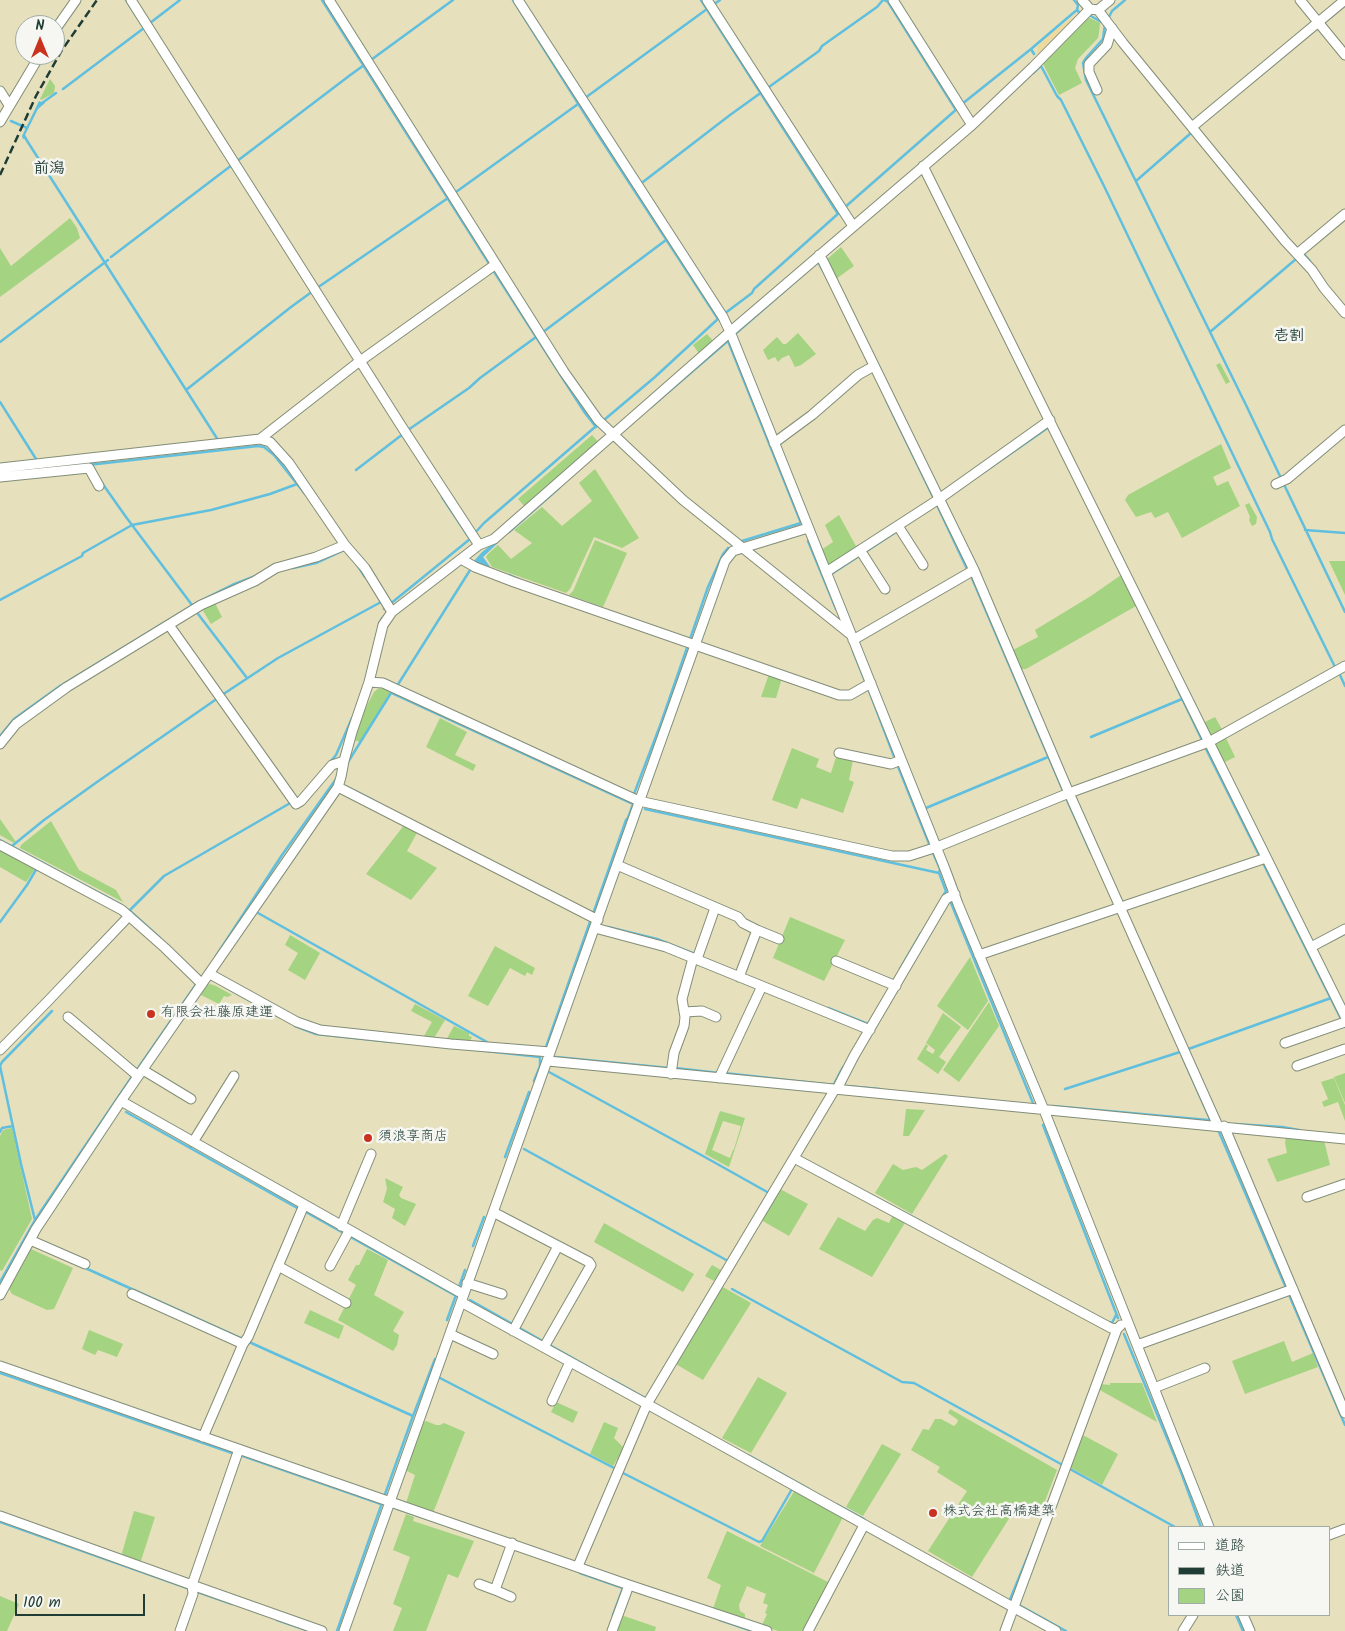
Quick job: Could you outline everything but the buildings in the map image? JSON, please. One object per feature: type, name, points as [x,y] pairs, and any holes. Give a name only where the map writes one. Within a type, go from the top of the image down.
[{"type":"street","points":[[65,16],[76,0]]},
{"type":"street","points":[[131,0],[236,163],[358,362],[475,539]]},
{"type":"street","points":[[329,0],[564,372],[598,420],[683,500],[852,637]]},
{"type":"street","points":[[518,0],[722,316],[732,335],[979,955],[1044,1110],[1208,1526]]},
{"type":"street","points":[[893,0],[972,125]]},
{"type":"street","points":[[475,539],[494,539],[614,434],[732,335],[820,258],[853,226],[925,168],[1033,67],[1087,5],[1110,0]]},
{"type":"street","points":[[1300,0],[1345,55]]},
{"type":"street","points":[[1193,125],[1345,0]]},
{"type":"street","points":[[709,4],[853,226]]},
{"type":"street","points":[[1087,5],[1108,24],[1193,125],[1285,241],[1300,252],[1324,288],[1345,314]]},
{"type":"street","points":[[1097,90],[1089,72],[1089,64],[1107,45],[1108,24]]},
{"type":"street","points":[[0,122],[34,65]]},
{"type":"street","points":[[0,91],[7,108]]},
{"type":"street","points":[[925,168],[1263,859],[1345,1016]]},
{"type":"street","points":[[1300,252],[1345,214]]},
{"type":"street","points":[[820,258],[874,366],[971,571],[1066,794],[1184,1051],[1221,1126],[1289,1290],[1345,1413]]},
{"type":"street","points":[[260,439],[358,362],[496,264]]},
{"type":"street","points":[[774,443],[812,416],[858,375],[874,366]]},
{"type":"street","points":[[826,572],[938,502],[1048,422]]},
{"type":"street","points":[[1280,482],[1345,430]]},
{"type":"street","points":[[3,473],[86,464],[260,439],[270,442],[289,463],[345,545],[365,568],[389,607]]},
{"type":"street","points":[[86,464],[99,486]]},
{"type":"street","points":[[898,526],[923,565]]},
{"type":"street","points":[[344,1631],[385,1500],[450,1334],[460,1295],[467,1283],[549,1057],[594,920],[617,865],[639,801],[690,644],[725,561],[733,551],[808,528]]},
{"type":"street","points":[[0,1295],[30,1240],[121,1101],[203,979],[338,786],[389,607],[461,560],[475,539]]},
{"type":"street","points":[[0,744],[16,724],[67,687],[195,609],[255,581],[276,568],[316,558],[345,545]]},
{"type":"street","points":[[860,550],[885,589]]},
{"type":"street","points":[[461,560],[514,582],[839,696],[850,695],[870,684]]},
{"type":"street","points":[[852,637],[971,571]]},
{"type":"street","points":[[169,625],[296,804],[301,801],[332,766],[344,761]]},
{"type":"street","points":[[369,682],[383,684],[639,801],[892,856],[909,856],[937,847],[1066,794],[1206,743],[1345,666]]},
{"type":"street","points":[[839,753],[891,764],[901,760]]},
{"type":"street","points":[[338,786],[594,920],[740,974],[762,986],[868,1029]]},
{"type":"street","points":[[0,845],[114,905],[130,916],[203,979],[297,1022],[320,1030],[836,1089],[1221,1126],[1344,1141]]},
{"type":"street","points":[[979,955],[1118,906],[1263,859]]},
{"type":"street","points":[[617,865],[738,917],[743,923],[779,939]]},
{"type":"street","points":[[578,1566],[649,1402],[836,1089],[868,1029],[896,986],[946,899],[955,894]]},
{"type":"street","points":[[671,1070],[676,1046],[683,1031],[683,991],[715,908]]},
{"type":"street","points":[[0,1050],[130,916]]},
{"type":"street","points":[[1311,948],[1345,929]]},
{"type":"street","points":[[740,974],[757,930]]},
{"type":"street","points":[[836,961],[896,986]]},
{"type":"street","points":[[720,1075],[762,986]]},
{"type":"street","points":[[684,1012],[702,1010],[716,1017]]},
{"type":"street","points":[[68,1017],[140,1073],[191,1099]]},
{"type":"street","points":[[1285,1043],[1345,1022]]},
{"type":"street","points":[[1297,1066],[1345,1049]]},
{"type":"street","points":[[193,1142],[234,1076]]},
{"type":"street","points":[[121,1101],[302,1208],[341,1226],[460,1295],[513,1330],[570,1362],[649,1402],[1056,1631]]},
{"type":"street","points":[[341,1226],[371,1154]]},
{"type":"street","points":[[795,1156],[1114,1329]]},
{"type":"street","points":[[1307,1197],[1345,1184]]},
{"type":"street","points":[[203,1437],[302,1208]]},
{"type":"street","points":[[493,1212],[589,1262],[591,1265],[544,1347]]},
{"type":"street","points":[[330,1266],[349,1231]]},
{"type":"street","points":[[30,1240],[85,1264]]},
{"type":"street","points":[[513,1330],[558,1246]]},
{"type":"street","points":[[278,1266],[346,1303]]},
{"type":"street","points":[[467,1283],[502,1294]]},
{"type":"street","points":[[1137,1345],[1289,1290]]},
{"type":"street","points":[[132,1294],[245,1341]]},
{"type":"street","points":[[1005,1631],[1114,1329],[1126,1319]]},
{"type":"street","points":[[450,1334],[493,1354]]},
{"type":"street","points":[[552,1401],[570,1362]]},
{"type":"street","points":[[0,1366],[203,1437],[237,1453],[385,1500],[767,1631]]},
{"type":"street","points":[[1154,1388],[1205,1368]]},
{"type":"street","points":[[180,1631],[237,1453]]},
{"type":"street","points":[[0,1516],[193,1589],[322,1631]]},
{"type":"street","points":[[808,1631],[864,1524]]},
{"type":"street","points":[[1330,1535],[1345,1529]]},
{"type":"street","points":[[495,1590],[512,1543]]},
{"type":"street","points":[[479,1584],[511,1597]]},
{"type":"street","points":[[612,1631],[629,1584]]},
{"type":"street","points":[[1183,1631],[1192,1616]]},
{"type":"street","points":[[1243,1616],[1250,1631]]},
{"type":"green space","points":[[1088,17],[1100,23],[1098,38],[1078,59],[1075,68],[1082,83],[1059,95],[1042,62]]},
{"type":"green space","points":[[50,79],[55,86],[54,93],[41,100],[40,99]]},
{"type":"green space","points":[[70,218],[77,228],[80,238],[0,297],[0,248],[11,266]]},
{"type":"green space","points":[[841,247],[854,266],[836,279],[826,260]]},
{"type":"green space","points":[[798,333],[816,354],[795,367],[789,355],[778,362],[775,357],[768,360],[763,350],[777,337],[783,344],[786,344]]},
{"type":"green space","points":[[707,334],[715,343],[700,355],[693,345]]},
{"type":"green space","points":[[1220,363],[1230,382],[1226,384],[1216,365]]},
{"type":"green space","points":[[592,435],[600,444],[526,508],[518,499]]},
{"type":"green space","points":[[1221,444],[1231,468],[1213,477],[1217,486],[1228,481],[1240,506],[1182,538],[1168,512],[1155,518],[1151,512],[1136,517],[1125,500],[1128,495]]},
{"type":"green space","points":[[595,469],[639,538],[622,548],[594,537],[570,589],[566,593],[492,567],[486,557],[498,545],[511,559],[532,543],[514,530],[542,507],[562,526],[592,501],[579,483]]},
{"type":"green space","points":[[1249,503],[1257,517],[1256,524],[1252,526],[1245,505]]},
{"type":"green space","points":[[839,515],[857,548],[832,565],[826,564],[821,550],[833,542],[825,525]]},
{"type":"green space","points":[[595,540],[627,553],[603,607],[569,595],[573,591]]},
{"type":"green space","points":[[1329,561],[1345,561],[1345,595]]},
{"type":"green space","points":[[1121,575],[1136,606],[1026,669],[1019,669],[1011,651],[1038,637],[1035,630],[1091,596]]},
{"type":"green space","points":[[215,603],[222,617],[211,624],[202,609]]},
{"type":"green space","points":[[769,674],[782,678],[776,698],[761,697]]},
{"type":"green space","points":[[379,688],[391,691],[360,742],[354,740],[365,709],[374,692]]},
{"type":"green space","points":[[1215,717],[1223,731],[1210,738],[1203,723]]},
{"type":"green space","points":[[440,718],[467,732],[455,755],[476,765],[473,771],[426,747]]},
{"type":"green space","points":[[1226,738],[1235,757],[1223,763],[1213,744]]},
{"type":"green space","points":[[792,748],[819,759],[816,767],[831,773],[836,757],[853,760],[849,780],[854,782],[843,813],[801,798],[797,809],[772,800]]},
{"type":"green space","points":[[0,819],[16,842],[14,843],[0,835]]},
{"type":"green space","points":[[51,821],[79,870],[116,890],[123,902],[20,848],[21,845]]},
{"type":"green space","points":[[405,824],[418,831],[407,851],[437,868],[411,900],[366,874]]},
{"type":"green space","points":[[0,849],[33,866],[35,869],[26,882],[0,867]]},
{"type":"green space","points":[[790,917],[845,940],[824,981],[773,958]]},
{"type":"green space","points":[[290,935],[320,953],[305,980],[288,970],[298,953],[285,945]]},
{"type":"green space","points":[[495,946],[535,968],[532,975],[527,972],[525,976],[510,968],[488,1006],[468,996]]},
{"type":"green space","points":[[970,957],[988,1001],[968,1030],[937,1006]]},
{"type":"green space","points":[[210,984],[232,995],[224,996],[219,1004],[201,995],[207,985]]},
{"type":"green space","points":[[989,1002],[999,1026],[959,1082],[943,1070]]},
{"type":"green space","points":[[415,1004],[445,1020],[434,1038],[424,1036],[432,1022],[411,1011]]},
{"type":"green space","points":[[943,1013],[961,1027],[939,1057],[946,1062],[938,1074],[917,1059],[926,1044],[928,1046],[926,1050],[933,1054],[935,1050],[926,1043]]},
{"type":"green space","points":[[454,1026],[469,1033],[469,1036],[472,1037],[469,1043],[446,1040]]},
{"type":"green space","points":[[1345,1073],[1345,1103],[1334,1077]]},
{"type":"green space","points":[[1334,1078],[1345,1105],[1345,1121],[1338,1102],[1324,1107],[1322,1102],[1328,1099],[1321,1082]]},
{"type":"green space","points":[[906,1109],[925,1110],[909,1136],[903,1136]]},
{"type":"green space","points":[[720,1111],[745,1118],[729,1167],[705,1154]],"holes":[[[723,1121],[741,1126],[730,1158],[712,1150]]]},
{"type":"green space","points":[[12,1128],[32,1219],[2,1271],[0,1270],[0,1136],[3,1130]]},
{"type":"green space","points":[[1286,1136],[1324,1140],[1330,1165],[1277,1182],[1267,1159],[1287,1153]]},
{"type":"green space","points":[[945,1154],[948,1156],[912,1214],[875,1193],[893,1164],[903,1170],[916,1167],[922,1170]]},
{"type":"green space","points":[[385,1178],[403,1187],[399,1195],[401,1198],[416,1204],[405,1226],[392,1218],[395,1209],[383,1202],[387,1189]]},
{"type":"green space","points":[[780,1189],[808,1204],[789,1236],[761,1220]]},
{"type":"green space","points":[[893,1215],[906,1221],[872,1277],[819,1249],[838,1217],[865,1231],[873,1220],[877,1218],[889,1223]]},
{"type":"green space","points":[[604,1223],[694,1274],[683,1292],[594,1242]]},
{"type":"green space","points":[[31,1249],[73,1268],[54,1309],[47,1310],[12,1294],[9,1289]]},
{"type":"green space","points":[[367,1249],[388,1260],[374,1295],[404,1312],[393,1331],[399,1335],[397,1345],[393,1351],[338,1320],[356,1285],[348,1280],[356,1265],[359,1265]]},
{"type":"green space","points":[[712,1265],[721,1270],[714,1281],[705,1276]]},
{"type":"green space","points":[[721,1286],[751,1303],[703,1380],[674,1363]]},
{"type":"green space","points":[[310,1310],[344,1326],[339,1339],[304,1323]]},
{"type":"green space","points":[[89,1330],[123,1344],[117,1357],[98,1350],[95,1355],[82,1349]]},
{"type":"green space","points":[[1284,1341],[1292,1362],[1313,1353],[1318,1367],[1245,1394],[1232,1361]]},
{"type":"green space","points":[[758,1377],[787,1393],[751,1453],[722,1438]]},
{"type":"green space","points":[[1110,1383],[1142,1383],[1157,1422],[1098,1389],[1100,1384],[1110,1385]]},
{"type":"green space","points":[[556,1402],[578,1412],[573,1423],[551,1412]]},
{"type":"green space","points":[[950,1409],[1057,1470],[1038,1519],[1017,1506],[972,1577],[928,1551],[967,1491],[937,1472],[940,1467],[911,1450],[923,1429],[929,1430],[935,1419],[941,1419],[954,1426],[957,1423],[958,1420],[948,1413]]},
{"type":"green space","points":[[426,1421],[436,1425],[444,1423],[465,1432],[433,1513],[406,1503],[415,1475],[405,1470]]},
{"type":"green space","points":[[604,1422],[618,1428],[614,1438],[624,1448],[613,1466],[590,1454]]},
{"type":"green space","points":[[1081,1434],[1118,1454],[1102,1485],[1069,1467]]},
{"type":"green space","points":[[882,1444],[901,1454],[863,1516],[846,1507]]},
{"type":"green space","points":[[795,1490],[843,1517],[814,1573],[760,1546]]},
{"type":"green space","points":[[134,1511],[155,1517],[140,1564],[125,1558],[122,1553]]},
{"type":"green space","points":[[406,1514],[414,1517],[413,1521],[474,1541],[458,1578],[448,1574],[426,1631],[393,1631],[402,1608],[393,1604],[410,1557],[393,1550]]},
{"type":"green space","points":[[727,1531],[830,1583],[805,1631],[778,1631],[762,1625],[767,1614],[765,1613],[768,1605],[763,1603],[766,1594],[747,1586],[739,1605],[740,1611],[745,1614],[745,1620],[713,1609],[721,1585],[707,1578]]},
{"type":"green space","points":[[0,1596],[19,1604],[7,1631],[0,1631]]},
{"type":"green space","points":[[621,1615],[656,1627],[655,1631],[615,1631]]},
{"type":"sand","points":[[1078,13],[1082,14],[1038,57],[1037,47],[1049,35]]},
{"type":"water","points":[[39,101],[44,101],[45,103],[38,109],[25,135],[27,138],[23,139],[22,136]]},
{"type":"water","points":[[496,541],[498,543],[483,557],[491,568],[490,570],[473,562],[482,552]]},
{"type":"waterway","points":[[126,0],[144,28]]},
{"type":"waterway","points":[[150,23],[180,0]]},
{"type":"waterway","points":[[322,0],[490,265]]},
{"type":"waterway","points":[[111,257],[349,76],[453,0]]},
{"type":"waterway","points":[[513,0],[718,319]]},
{"type":"waterway","points":[[701,0],[838,214]]},
{"type":"waterway","points":[[713,5],[720,0]]},
{"type":"waterway","points":[[639,185],[730,115],[819,51],[822,46],[877,7],[883,0]]},
{"type":"waterway","points":[[884,0],[888,2],[956,110]]},
{"type":"waterway","points":[[1074,0],[1078,5],[1077,10]]},
{"type":"waterway","points":[[1108,19],[1112,11],[1125,0]]},
{"type":"waterway","points":[[585,98],[707,9]]},
{"type":"waterway","points":[[962,104],[1077,10],[1079,12]]},
{"type":"waterway","points":[[1091,16],[1103,23]]},
{"type":"waterway","points":[[1105,24],[1103,39],[1083,63],[1086,80],[1246,405],[1345,612]]},
{"type":"waterway","points":[[63,89],[144,28]]},
{"type":"waterway","points":[[1031,49],[1034,54]]},
{"type":"waterway","points":[[1040,64],[1061,100],[1104,186],[1335,667]]},
{"type":"waterway","points":[[1033,73],[1041,66]]},
{"type":"waterway","points":[[42,103],[56,93]]},
{"type":"waterway","points":[[456,192],[578,104]]},
{"type":"waterway","points":[[844,208],[958,108]]},
{"type":"waterway","points":[[11,121],[27,128]]},
{"type":"waterway","points":[[1136,181],[1191,133]]},
{"type":"waterway","points":[[24,136],[218,440]]},
{"type":"waterway","points":[[317,288],[448,198]]},
{"type":"waterway","points":[[724,314],[752,293],[754,289],[840,212]]},
{"type":"waterway","points":[[543,332],[666,240]]},
{"type":"waterway","points":[[1302,252],[1310,261]]},
{"type":"waterway","points":[[1210,332],[1296,259]]},
{"type":"waterway","points":[[0,342],[108,260]]},
{"type":"waterway","points":[[818,262],[826,276]]},
{"type":"waterway","points":[[493,270],[585,413],[596,427]]},
{"type":"waterway","points":[[734,335],[805,273]]},
{"type":"waterway","points":[[186,390],[313,291]]},
{"type":"waterway","points":[[604,420],[655,377],[720,317]]},
{"type":"waterway","points":[[408,430],[469,388],[536,337]]},
{"type":"waterway","points":[[651,407],[730,339]]},
{"type":"waterway","points":[[728,341],[801,523],[742,541]]},
{"type":"waterway","points":[[886,400],[934,499]]},
{"type":"waterway","points":[[0,402],[36,459]]},
{"type":"waterway","points":[[474,534],[484,523],[595,427]]},
{"type":"waterway","points":[[984,472],[1049,427]]},
{"type":"waterway","points":[[356,470],[403,434]]},
{"type":"waterway","points":[[88,465],[258,446],[264,447],[274,455],[305,494]]},
{"type":"waterway","points":[[102,483],[192,605]]},
{"type":"waterway","points":[[0,600],[82,556],[83,553],[132,525],[211,510],[270,494],[297,484]]},
{"type":"waterway","points":[[509,532],[559,488]]},
{"type":"waterway","points":[[384,609],[470,539],[442,497]]},
{"type":"waterway","points":[[936,503],[968,571]]},
{"type":"waterway","points":[[833,573],[899,530]]},
{"type":"waterway","points":[[1305,530],[1345,533]]},
{"type":"waterway","points":[[808,541],[836,609]]},
{"type":"waterway","points":[[634,794],[661,723],[708,587],[723,554],[728,548]]},
{"type":"waterway","points":[[293,568],[316,563],[344,550]]},
{"type":"waterway","points":[[357,565],[365,577]]},
{"type":"waterway","points":[[397,686],[472,567]]},
{"type":"waterway","points":[[0,736],[14,719],[60,686],[198,602],[232,585],[258,575]]},
{"type":"waterway","points":[[509,575],[520,580]]},
{"type":"waterway","points":[[971,576],[1091,853]]},
{"type":"waterway","points":[[222,695],[278,658],[381,602]]},
{"type":"waterway","points":[[195,610],[247,678]]},
{"type":"waterway","points":[[379,624],[382,618]]},
{"type":"waterway","points":[[853,651],[865,681]]},
{"type":"waterway","points":[[1340,675],[1345,686]]},
{"type":"waterway","points":[[1176,686],[1203,742]]},
{"type":"waterway","points":[[868,688],[895,759]]},
{"type":"waterway","points":[[348,762],[391,693]]},
{"type":"waterway","points":[[392,693],[631,803]]},
{"type":"waterway","points":[[12,846],[44,820],[218,698]]},
{"type":"waterway","points":[[1091,737],[1182,699]]},
{"type":"waterway","points":[[330,762],[336,755],[352,718]]},
{"type":"waterway","points":[[1205,747],[1345,1027]]},
{"type":"waterway","points":[[926,808],[1048,757]]},
{"type":"waterway","points":[[897,764],[930,846]]},
{"type":"waterway","points":[[216,956],[282,855],[336,779]]},
{"type":"waterway","points":[[345,786],[373,800]]},
{"type":"waterway","points":[[128,912],[164,876],[292,802]]},
{"type":"waterway","points":[[593,914],[633,804],[631,803]]},
{"type":"waterway","points":[[645,809],[939,873]]},
{"type":"waterway","points":[[0,840],[122,905]]},
{"type":"waterway","points":[[933,853],[946,891]]},
{"type":"waterway","points":[[0,922],[37,868]]},
{"type":"waterway","points":[[943,896],[946,891]]},
{"type":"waterway","points":[[951,903],[1033,1103]]},
{"type":"waterway","points":[[129,910],[160,938]]},
{"type":"waterway","points":[[258,913],[487,1042],[487,1045]]},
{"type":"waterway","points":[[546,1047],[591,919]]},
{"type":"waterway","points":[[608,927],[657,939],[695,954]]},
{"type":"waterway","points":[[900,969],[921,933]]},
{"type":"waterway","points":[[136,1071],[197,983]]},
{"type":"waterway","points":[[225,987],[281,1018]]},
{"type":"waterway","points":[[1065,1089],[1180,1052],[1331,998]]},
{"type":"waterway","points":[[828,1008],[868,1024]]},
{"type":"waterway","points":[[35,1220],[0,1066],[52,1011]]},
{"type":"waterway","points":[[295,1026],[316,1034],[392,1042]]},
{"type":"waterway","points":[[477,1050],[540,1057],[540,1066],[534,1081]]},
{"type":"waterway","points":[[1182,1056],[1210,1119]]},
{"type":"waterway","points":[[556,1057],[669,1068]]},
{"type":"waterway","points":[[834,1084],[843,1067]]},
{"type":"waterway","points":[[675,1068],[719,1073]]},
{"type":"waterway","points":[[549,1072],[769,1193]]},
{"type":"waterway","points":[[724,1073],[833,1085]]},
{"type":"waterway","points":[[0,1282],[35,1220],[133,1075]]},
{"type":"waterway","points":[[846,1086],[880,1089]]},
{"type":"waterway","points":[[505,1157],[529,1092]]},
{"type":"waterway","points":[[1053,1106],[1208,1120]]},
{"type":"waterway","points":[[126,1112],[299,1209]]},
{"type":"waterway","points":[[1235,1124],[1299,1130]]},
{"type":"waterway","points":[[1043,1125],[1118,1318]]},
{"type":"waterway","points":[[0,1132],[2,1128],[13,1126]]},
{"type":"waterway","points":[[1219,1132],[1345,1425]]},
{"type":"waterway","points":[[524,1149],[728,1261]]},
{"type":"waterway","points":[[845,1181],[924,1223]]},
{"type":"waterway","points":[[304,1211],[458,1297]]},
{"type":"waterway","points":[[473,1246],[484,1217]]},
{"type":"waterway","points":[[83,1267],[413,1416],[435,1359]]},
{"type":"waterway","points":[[458,1290],[465,1270]]},
{"type":"waterway","points":[[732,1289],[902,1382],[914,1383],[1173,1526]]},
{"type":"waterway","points":[[447,1320],[456,1295]]},
{"type":"waterway","points":[[470,1300],[601,1374]]},
{"type":"waterway","points":[[1110,1322],[1112,1323],[1116,1315]]},
{"type":"waterway","points":[[1124,1334],[1181,1472],[1201,1526]]},
{"type":"waterway","points":[[0,1373],[235,1454]]},
{"type":"waterway","points":[[440,1378],[616,1469]]},
{"type":"waterway","points":[[611,1379],[647,1399]]},
{"type":"waterway","points":[[384,1497],[413,1416]]},
{"type":"waterway","points":[[240,1455],[381,1504]]},
{"type":"waterway","points":[[748,1455],[809,1489]]},
{"type":"waterway","points":[[621,1472],[759,1542],[762,1541],[792,1489]]},
{"type":"waterway","points":[[337,1631],[382,1503]]},
{"type":"waterway","points":[[836,1504],[864,1519]]},
{"type":"waterway","points":[[395,1508],[474,1535]]},
{"type":"waterway","points":[[0,1522],[190,1589]]},
{"type":"waterway","points":[[1009,1602],[1034,1541]]},
{"type":"waterway","points":[[580,1573],[623,1588],[613,1615]]},
{"type":"waterway","points":[[195,1591],[232,1604]]},
{"type":"waterway","points":[[1019,1605],[1066,1631]]},
{"type":"waterway","points":[[1236,1616],[1243,1631]]},
{"type":"waterway","points":[[277,1620],[309,1631]]},
{"type":"waterway","points":[[720,1620],[752,1631]]},
{"type":"railway","points":[[0,175],[36,96],[62,50],[97,0]]},
{"type":"place","name":"有限会社藤原建運","points":[[151,1014]]},
{"type":"place","name":"須浪享商店","points":[[368,1138]]},
{"type":"place","name":"株式会社高橋建築","points":[[933,1513]]},
{"type":"district","name":"前潟","points":[[49,170]]},
{"type":"district","name":"壱割","points":[[1289,337]]}]
